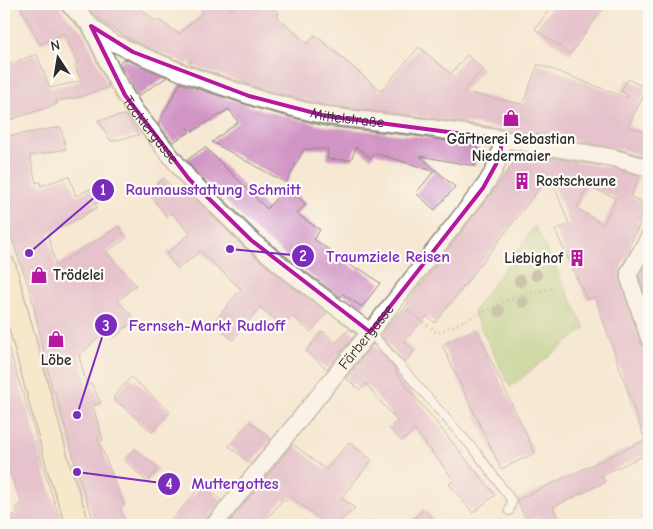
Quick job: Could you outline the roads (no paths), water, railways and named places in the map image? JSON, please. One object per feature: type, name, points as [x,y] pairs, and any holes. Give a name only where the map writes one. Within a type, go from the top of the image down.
[{"type":"street","name":"Mittelstraße","points":[[69,4],[91,26],[110,41],[165,66],[288,108],[326,116],[416,126],[502,139],[614,158],[649,168]]},
{"type":"street","name":"Tocklergasse","points":[[91,26],[125,95],[136,112],[189,178],[251,240],[292,274],[370,332]]},
{"type":"street","name":"Färbergasse","points":[[214,525],[370,332],[487,183],[500,157],[502,139]]},
{"type":"street","points":[[649,237],[629,273],[629,278],[649,338]]},
{"type":"street","points":[[4,266],[60,472],[78,525]]},
{"type":"lane","points":[[370,332],[477,453],[512,501],[509,511]]},
{"type":"place","name":"Gärtnerei Sebastian Niedermaier","points":[[511,118]]},
{"type":"place","name":"Rostscheune","points":[[522,181]]},
{"type":"place","name":"Traumziele Reisen","points":[[230,249]]},
{"type":"place","name":"Raumausstattung Schmitt","points":[[29,253]]},
{"type":"place","name":"Liebighof","points":[[577,258]]},
{"type":"place","name":"Trödelei","points":[[39,275]]},
{"type":"place","name":"Löbe","points":[[56,339]]},
{"type":"place","name":"Fernseh-Markt Rudloff","points":[[77,415]]},
{"type":"place","name":"Muttergottes","points":[[77,472]]}]
